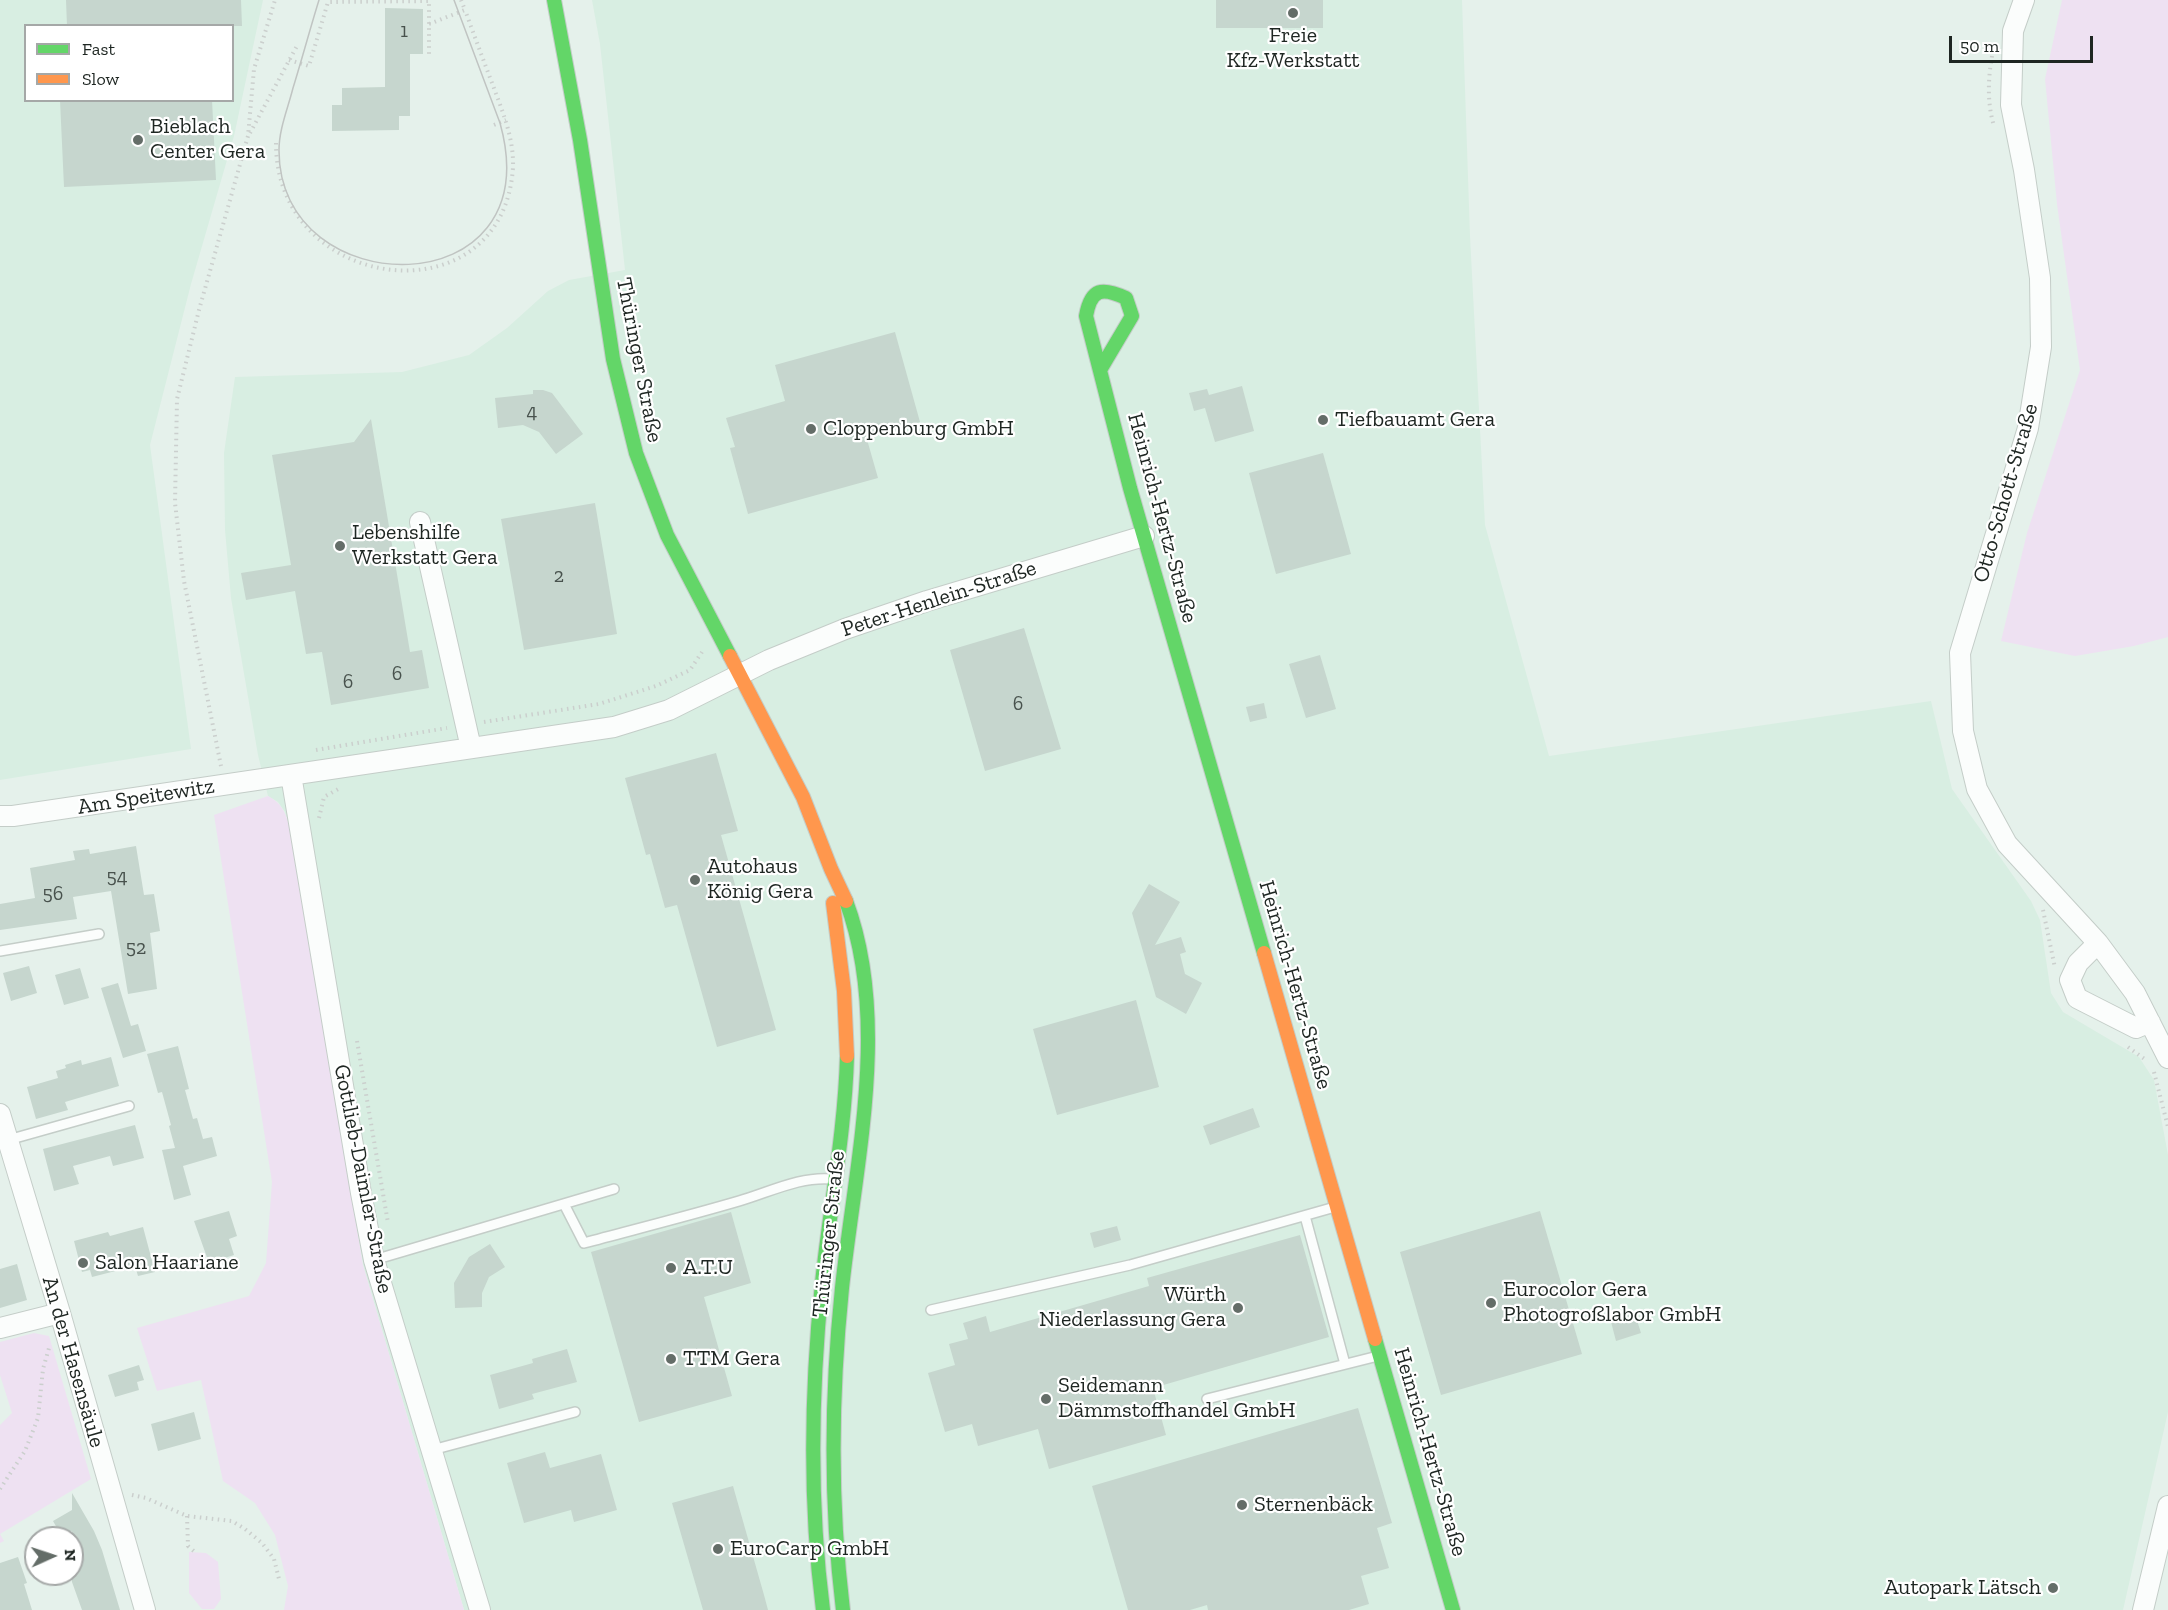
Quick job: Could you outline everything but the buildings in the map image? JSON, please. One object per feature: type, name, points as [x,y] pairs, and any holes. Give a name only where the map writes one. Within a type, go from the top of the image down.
[{"type":"main road","name":"Thüringer Straße","points":[[554,0],[580,140],[613,358],[636,453],[667,535],[802,797],[847,903],[865,986],[868,1040],[867,1082],[842,1288],[834,1383],[833,1498],[843,1610]]},
{"type":"main road","name":"Heinrich-Hertz-Straße","points":[[1100,370],[1132,316],[1126,298],[1110,290],[1097,291],[1088,300],[1086,316],[1100,370],[1144,536],[1454,1610]]},
{"type":"main road","name":"Thüringer Straße","points":[[823,1610],[816,1551],[812,1435],[814,1378],[822,1284],[846,1080],[847,1035],[846,999],[831,868]]},
{"type":"main road","points":[[835,1179],[855,1182]]},
{"type":"street","name":"Otto-Schott-Straße","points":[[2024,0],[2013,31],[2011,105],[2024,170],[2040,278],[2042,347],[2028,429],[1960,654],[1963,731],[1977,789],[2007,844],[2098,943],[2135,993],[2168,1058]]},
{"type":"street","points":[[420,522],[471,748]]},
{"type":"street","name":"Peter-Henlein-Straße","points":[[471,748],[603,729],[642,720],[669,710],[810,642],[855,625],[1144,536]]},
{"type":"street","name":"Am Speitewitz","points":[[0,816],[13,816],[471,748]]},
{"type":"street","name":"Gottlieb-Daimler-Straße","points":[[291,775],[374,1260],[480,1610]]},
{"type":"street","points":[[2098,943],[2078,963],[2070,980],[2077,998],[2136,1028],[2150,1022]]},
{"type":"street","name":"An der Hasensäule","points":[[0,1114],[145,1610]]},
{"type":"street","points":[[0,1328],[60,1313]]},
{"type":"street","points":[[2143,1610],[2168,1506]]},
{"type":"lane","points":[[0,951],[99,934]]},
{"type":"lane","points":[[8,1140],[129,1106]]},
{"type":"lane","points":[[564,1204],[584,1244],[741,1201],[800,1181],[819,1178],[835,1179]]},
{"type":"lane","points":[[374,1260],[614,1189]]},
{"type":"lane","points":[[932,1310],[1130,1265],[1337,1206]]},
{"type":"lane","points":[[1305,1216],[1345,1364]]},
{"type":"lane","points":[[1207,1399],[1380,1355]]},
{"type":"lane","points":[[432,1450],[575,1412]]},
{"type":"path","points":[[222,785],[222,771],[184,581],[175,503],[177,399],[199,310],[248,136],[254,69],[275,0]]},
{"type":"path","points":[[276,143],[276,162],[284,194],[293,211],[316,238],[348,259],[369,267],[415,271],[437,267],[460,258],[482,240],[496,221],[510,187],[513,166],[506,120],[461,0]]},
{"type":"path","points":[[289,60],[309,66],[328,2],[429,2],[429,55]]},
{"type":"path","points":[[429,24],[465,10]]},
{"type":"path","points":[[248,136],[298,44]]},
{"type":"path","points":[[1992,53],[1989,74],[1990,114],[1996,132]]},
{"type":"path","points":[[495,124],[506,120]]},
{"type":"path","points":[[320,827],[318,815],[324,797],[349,784],[340,746]]},
{"type":"path","points":[[2042,905],[2056,974]]},
{"type":"path","points":[[356,1035],[394,1255]]},
{"type":"path","points":[[2125,1045],[2144,1057],[2153,1071],[2168,1127]]},
{"type":"path","points":[[0,1489],[25,1451],[38,1418],[43,1370],[50,1347]]},
{"type":"path","points":[[112,1496],[133,1495],[146,1498],[188,1516],[232,1521],[245,1528],[262,1543],[274,1559],[279,1579]]},
{"type":"path","points":[[188,1516],[188,1546],[195,1552]]},
{"type":"shaded area","points":[[0,0],[263,0],[234,136],[191,284],[150,445],[191,749],[0,780]]},
{"type":"shaded area","points":[[592,0],[1462,0],[1470,236],[1485,525],[1549,756],[1931,701],[1952,789],[2031,901],[2040,920],[2051,993],[2063,1012],[2139,1057],[2154,1080],[2168,1155],[2168,1412],[2123,1610],[464,1610],[363,1265],[289,825],[285,812],[278,802],[268,796],[258,755],[231,598],[225,530],[224,453],[235,377],[402,372],[469,355],[507,328],[548,291],[569,280],[625,270],[600,44]]},
{"type":"shaded area","points":[[2062,0],[2168,0],[2168,637],[2134,646],[2075,656],[2001,641],[2027,533],[2080,370],[2057,204],[2045,79]]},
{"type":"shaded area","points":[[268,796],[282,808],[289,825],[363,1265],[464,1610],[284,1610],[288,1586],[275,1535],[255,1503],[223,1481],[201,1380],[157,1391],[137,1328],[249,1296],[266,1263],[272,1182],[214,815]]},
{"type":"shaded area","points":[[34,1333],[49,1336],[91,1479],[0,1534],[0,1425],[12,1413],[0,1375],[0,1342]]},
{"type":"shaded area","points":[[189,1552],[206,1553],[218,1562],[221,1599],[214,1609],[202,1609],[189,1593]]},
{"type":"tram line","points":[[319,0],[280,134],[279,150],[290,201],[320,237],[362,259],[409,264],[453,254],[487,227],[505,184],[500,123],[454,0]]},
{"type":"traffic: fast","points":[[554,0],[580,140],[613,359],[636,453],[667,535],[730,656]]},
{"type":"traffic: fast","points":[[1100,370],[1132,316],[1126,298],[1104,291],[1099,292],[1091,300],[1086,316],[1130,488],[1264,953]]},
{"type":"traffic: fast","points":[[843,1610],[834,1490],[834,1409],[838,1328],[861,1143],[868,1044],[866,995],[859,947],[846,901]]},
{"type":"traffic: fast","points":[[823,1610],[815,1528],[814,1406],[818,1324],[840,1141],[847,1056]]},
{"type":"traffic: fast","points":[[1375,1339],[1453,1610]]},
{"type":"traffic: slow","points":[[730,656],[803,797],[846,901]]},
{"type":"traffic: slow","points":[[833,903],[844,991],[847,1056]]},
{"type":"traffic: slow","points":[[1264,953],[1375,1339]]},
{"type":"place","name":"Freie Kfz-Werkstatt","points":[[1293,13]]},
{"type":"place","name":"Bieblach Center Gera","points":[[138,140]]},
{"type":"place","name":"Tiefbauamt Gera","points":[[1323,420]]},
{"type":"place","name":"Cloppenburg GmbH","points":[[811,429]]},
{"type":"place","name":"Lebenshilfe Werkstatt Gera","points":[[340,546]]},
{"type":"place","name":"Autohaus König Gera","points":[[695,880]]},
{"type":"place","name":"Salon Haariane","points":[[83,1263]]},
{"type":"place","name":"A.T.U","points":[[671,1268]]},
{"type":"place","name":"Eurocolor Gera Photogroßlabor GmbH","points":[[1491,1303]]},
{"type":"place","name":"Würth Niederlassung Gera","points":[[1238,1308]]},
{"type":"place","name":"TTM Gera","points":[[671,1359]]},
{"type":"place","name":"Seidemann Dämmstoffhandel GmbH","points":[[1046,1399]]},
{"type":"place","name":"Sternenbäck","points":[[1242,1505]]},
{"type":"place","name":"EuroCarp GmbH","points":[[718,1549]]},
{"type":"place","name":"Autopark Lätsch","points":[[2053,1588]]}]
